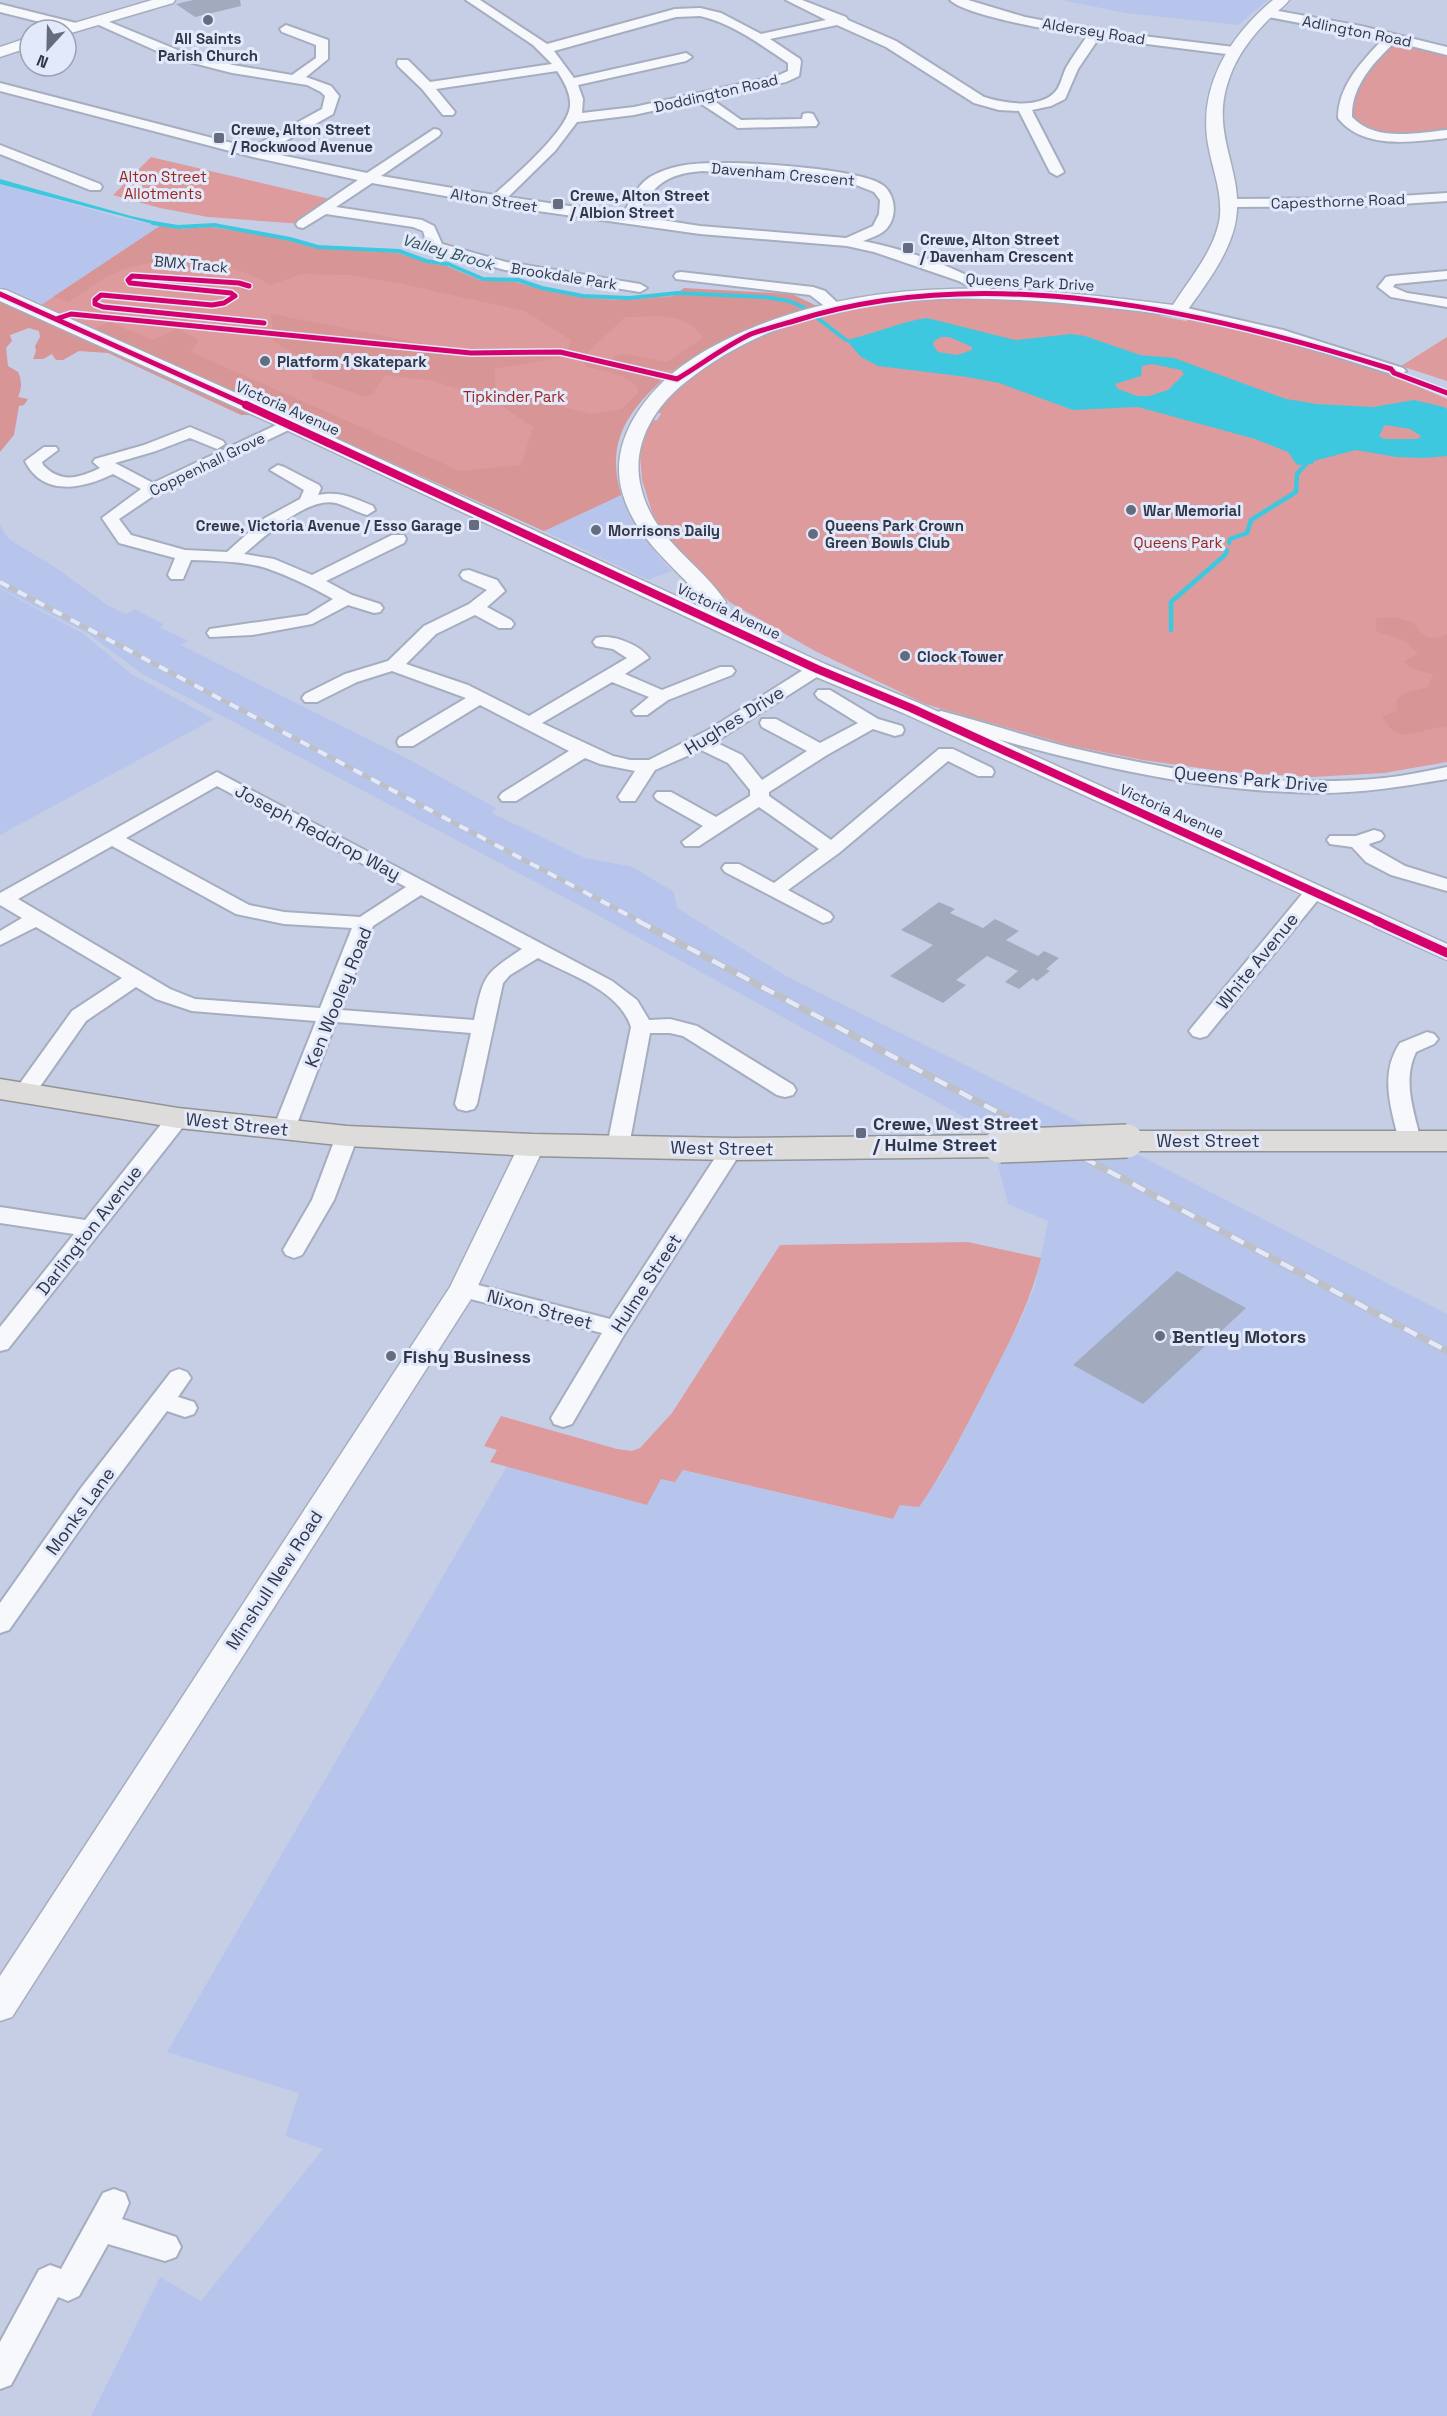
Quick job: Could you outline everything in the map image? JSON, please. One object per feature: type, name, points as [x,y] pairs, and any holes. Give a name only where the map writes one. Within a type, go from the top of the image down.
[{"type":"main road","name":"West Street","points":[[12,1091],[178,1118],[347,1136],[532,1145],[732,1149],[1000,1146],[1127,1141],[1447,1141]]},
{"type":"street","points":[[78,27],[168,0]]},
{"type":"street","points":[[472,0],[545,49],[573,82],[576,110],[574,118],[496,201]]},
{"type":"street","points":[[792,0],[842,20],[913,56],[974,98],[999,106],[1024,107],[1046,103],[1060,96],[1072,69],[1096,33]]},
{"type":"street","name":"Aldersey Road","points":[[956,0],[1019,18],[1096,33],[1234,51]]},
{"type":"street","points":[[1178,311],[1219,243],[1227,224],[1228,187],[1216,141],[1214,112],[1221,76],[1234,51],[1247,33],[1282,0]]},
{"type":"street","points":[[0,8],[34,18]]},
{"type":"street","name":"Doddington Road","points":[[545,49],[688,11],[717,16],[759,38],[795,62],[794,73],[781,79],[634,111],[574,118]]},
{"type":"street","name":"Adlington Road","points":[[1267,13],[1393,37],[1447,51]]},
{"type":"street","points":[[759,38],[842,20]]},
{"type":"street","points":[[96,21],[183,57],[232,69],[316,84],[329,91],[332,96],[327,111],[253,153]]},
{"type":"street","points":[[269,33],[303,22]]},
{"type":"street","points":[[286,29],[323,43],[322,59],[294,80]]},
{"type":"street","points":[[1393,37],[1362,70],[1348,98],[1344,118],[1358,129],[1382,136],[1413,138],[1447,134]]},
{"type":"street","points":[[0,52],[18,46]]},
{"type":"street","points":[[573,82],[686,57]]},
{"type":"street","points":[[403,63],[427,86],[448,112]]},
{"type":"street","points":[[427,86],[559,67]]},
{"type":"street","name":"Alton Street","points":[[0,87],[253,153],[368,179],[627,220],[721,232],[847,242],[877,248],[906,256],[964,278],[988,292]]},
{"type":"street","points":[[700,98],[738,124],[760,126],[809,120],[821,132]]},
{"type":"street","points":[[1024,107],[1057,172]]},
{"type":"street","points":[[303,224],[434,133]]},
{"type":"street","points":[[0,148],[95,187]]},
{"type":"street","name":"Davenham Crescent","points":[[627,220],[651,183],[668,174],[689,169],[712,167],[829,174],[862,180],[877,188],[890,204],[882,226],[874,232],[847,242]]},
{"type":"street","name":"Capesthorne Road","points":[[1228,203],[1445,200]]},
{"type":"street","name":"Brookdale Park","points":[[326,210],[417,223],[429,229],[437,247],[484,261],[529,271],[640,288]]},
{"type":"street","points":[[1447,275],[1391,280],[1385,287],[1389,292],[1399,296],[1447,303]]},
{"type":"street","points":[[681,276],[808,290],[820,294],[829,310]]},
{"type":"street","name":"Queens Park Drive","points":[[701,614],[713,608],[716,602],[655,538],[635,500],[628,466],[632,442],[653,404],[685,372],[745,337],[801,317],[901,298],[988,292],[1072,298],[1178,311],[1278,333],[1398,371]]},
{"type":"street","name":"Victoria Avenue","points":[[0,295],[289,424],[818,669],[911,708],[1447,953]]},
{"type":"street","name":"Coppenhall Grove","points":[[289,424],[153,489],[110,518],[125,539],[185,555],[231,557],[267,563],[313,581],[346,599],[374,608]]},
{"type":"street","points":[[50,450],[33,461],[36,470],[51,479],[71,484],[107,465],[190,432],[217,444]]},
{"type":"street","points":[[107,465],[153,489]]},
{"type":"street","points":[[278,470],[313,488],[307,502]]},
{"type":"street","points":[[231,557],[270,522],[307,502],[336,497],[367,510]]},
{"type":"street","points":[[313,581],[398,539]]},
{"type":"street","points":[[177,576],[185,555]]},
{"type":"street","points":[[310,698],[351,678],[394,665],[429,630],[475,608],[496,591],[491,584],[469,575]]},
{"type":"street","points":[[216,633],[312,619],[346,599]]},
{"type":"street","points":[[475,608],[505,624]]},
{"type":"street","points":[[530,723],[640,658],[618,645],[602,642]]},
{"type":"street","name":"Hughes Drive","points":[[394,665],[414,676],[462,689],[583,751],[627,766],[648,766],[702,743],[818,669]]},
{"type":"street","points":[[641,711],[662,696],[726,671]]},
{"type":"street","points":[[611,675],[662,696]]},
{"type":"street","points":[[824,694],[871,723],[895,730]]},
{"type":"street","points":[[406,742],[478,698]]},
{"type":"street","name":"Queens Park Drive","points":[[911,708],[1057,750],[1130,767],[1249,783],[1366,785],[1447,774]]},
{"type":"street","points":[[769,723],[820,751]]},
{"type":"street","points":[[692,842],[820,751],[871,723]]},
{"type":"street","points":[[702,743],[735,759],[760,794],[832,849]]},
{"type":"street","points":[[775,891],[832,849],[939,748],[985,772]]},
{"type":"street","points":[[1034,765],[1057,750]]},
{"type":"street","points":[[509,798],[583,751]]},
{"type":"street","points":[[628,797],[648,766]]},
{"type":"street","name":"Joseph Reddrop Way","points":[[112,838],[217,778],[625,998],[638,1015],[641,1027]]},
{"type":"street","points":[[664,796],[717,825]]},
{"type":"street","points":[[364,923],[284,918],[243,910],[112,838],[4,899],[177,1001],[192,1005],[483,1027]]},
{"type":"street","points":[[1337,840],[1366,839],[1360,848],[1371,856],[1412,876],[1447,885]]},
{"type":"street","points":[[732,868],[823,916]]},
{"type":"street","name":"Ken Wooley Road","points":[[284,1129],[364,923],[419,887]]},
{"type":"street","name":"White Avenue","points":[[1200,1031],[1314,892]]},
{"type":"street","points":[[0,939],[36,918]]},
{"type":"street","points":[[466,1104],[493,982],[503,971],[537,949]]},
{"type":"street","points":[[12,1091],[79,1016],[136,978]]},
{"type":"street","points":[[618,1146],[641,1027],[670,1026],[690,1031],[785,1090]]},
{"type":"street","points":[[1410,1141],[1398,1090],[1398,1070],[1407,1048],[1426,1039]]},
{"type":"street","name":"Darlington Avenue","points":[[0,1343],[178,1118]]},
{"type":"street","points":[[294,1250],[323,1200],[347,1136]]},
{"type":"street","name":"Minshull New Road","points":[[0,2007],[463,1289],[532,1145]]},
{"type":"street","name":"Hulme Street","points":[[563,1418],[616,1329],[732,1149]]},
{"type":"street","points":[[0,1215],[91,1229]]},
{"type":"street","name":"Nixon Street","points":[[463,1289],[616,1329]]},
{"type":"street","name":"Monks Lane","points":[[0,1623],[90,1495],[173,1405],[179,1378]]},
{"type":"street","points":[[0,2374],[50,2280],[68,2286],[108,2215],[165,2247]]},
{"type":"shaded area","points":[[1062,0],[1268,0],[1238,25],[1125,13]]},
{"type":"shaded area","points":[[0,184],[122,218],[160,226],[41,305],[0,287]]},
{"type":"shaded area","points":[[621,495],[644,535],[672,571],[648,580],[544,531]]},
{"type":"shaded area","points":[[0,525],[8,538],[53,566],[109,606],[126,614],[135,609],[163,624],[161,628],[189,641],[181,645],[412,761],[496,808],[492,813],[585,858],[633,867],[674,892],[677,908],[786,976],[1098,1131],[995,1134],[590,911],[141,673],[87,633],[0,588]]},
{"type":"shaded area","points":[[0,589],[84,634],[131,674],[214,719],[0,835]]},
{"type":"shaded area","name":"Bentley Motors","points":[[1135,1153],[1447,1314],[1447,2416],[91,2416],[160,2277],[201,2301],[323,2149],[285,2136],[299,2093],[167,2052],[507,1466],[647,1505],[661,1478],[682,1470],[892,1519],[900,1505],[940,1477],[1020,1321],[1035,1285],[1048,1221],[1008,1204],[997,1161]]},
{"type":"green space","points":[[1393,37],[1447,51],[1447,134],[1413,138],[1368,133],[1344,112],[1348,98]]},
{"type":"green space","name":"Alton Street Allotments","points":[[151,157],[338,201],[303,224],[208,217],[160,208],[113,195]]},
{"type":"green space","name":"Tipkinder Park","points":[[160,226],[182,229],[211,227],[289,239],[313,248],[397,253],[432,264],[444,265],[471,278],[489,282],[515,282],[568,295],[611,300],[671,296],[718,343],[675,370],[656,386],[639,403],[626,422],[618,444],[616,468],[621,495],[544,531],[41,305]]},
{"type":"green space","points":[[160,226],[182,229],[211,227],[289,239],[313,248],[397,253],[432,264],[444,265],[480,280],[515,282],[540,290],[594,299],[632,300],[671,297],[684,288],[792,294],[819,307],[771,320],[733,335],[672,370],[661,370],[616,361],[613,357],[623,354],[667,362],[703,338],[696,329],[678,319],[668,317],[625,317],[586,354],[568,350],[571,340],[525,311],[350,275],[301,274],[271,285],[235,269],[216,265],[177,261],[157,262],[119,271],[68,302],[53,297]]},
{"type":"green space","name":"Queens Park","points":[[987,296],[1159,313],[1160,316],[1186,321],[1191,318],[1261,335],[1387,373],[1447,399],[1447,762],[1384,773],[1312,777],[1228,772],[1143,760],[1072,746],[925,704],[815,651],[731,603],[685,562],[655,522],[642,480],[640,454],[647,430],[653,420],[657,420],[661,414],[658,412],[669,396],[695,374],[742,346],[809,321],[879,306]]},
{"type":"green space","points":[[0,302],[10,302],[258,415],[241,415],[108,353],[79,351],[63,360],[56,360],[52,354],[43,359],[33,359],[35,346],[40,337],[39,331],[29,328],[10,335],[12,341],[6,348],[8,366],[18,372],[20,378],[21,388],[18,397],[28,399],[24,405],[19,406],[14,435],[0,452]]},
{"type":"green space","points":[[271,314],[425,344],[423,351],[469,356],[563,357],[494,369],[496,390],[591,414],[622,409],[639,392],[636,386],[624,377],[586,367],[584,360],[648,375],[660,382],[637,407],[621,433],[616,461],[621,495],[544,531],[94,329],[109,322],[153,340],[178,329],[199,340],[191,352],[460,471],[521,465],[533,427],[493,400],[433,381],[385,375],[372,395],[363,396],[312,378],[313,365],[273,341]]},
{"type":"green space","points":[[1447,337],[1447,381],[1401,366]]},
{"type":"green space","points":[[1395,617],[1414,623],[1420,632],[1428,637],[1437,638],[1447,634],[1447,726],[1402,735],[1390,728],[1382,717],[1397,711],[1396,700],[1404,693],[1428,687],[1433,674],[1412,669],[1404,661],[1418,654],[1405,641],[1376,631],[1376,618]]},
{"type":"green space","points":[[968,1242],[1041,1258],[1031,1292],[1017,1325],[946,1464],[919,1507],[900,1505],[893,1519],[683,1470],[675,1482],[661,1479],[647,1505],[490,1462],[497,1450],[484,1446],[501,1416],[617,1449],[632,1451],[640,1448],[672,1413],[780,1245]]},
{"type":"water","points":[[0,179],[163,223],[160,226],[0,184]]},
{"type":"water","points":[[927,318],[1015,340],[1071,334],[1085,336],[1140,355],[1174,358],[1286,399],[1317,404],[1373,407],[1414,400],[1444,407],[1447,409],[1447,456],[1396,457],[1356,450],[1314,461],[1313,464],[1297,465],[1288,452],[1255,439],[1138,407],[1073,410],[999,383],[878,366],[861,357],[846,340]],"holes":[[[941,337],[949,337],[972,347],[972,350],[957,355],[938,352],[933,345],[934,341]],[[1152,364],[1181,370],[1184,374],[1168,390],[1149,396],[1137,396],[1118,389],[1115,384],[1141,376],[1142,366]],[[1385,425],[1410,429],[1421,436],[1418,439],[1385,439],[1379,436]]]},
{"type":"building","name":"All Saints Parish Church","points":[[193,0],[240,0],[241,6],[195,17],[176,4]]},
{"type":"building","points":[[939,902],[955,909],[950,913],[983,928],[995,919],[1019,931],[1006,940],[1038,956],[1044,951],[1059,958],[1046,969],[1050,971],[1037,981],[1033,978],[1019,989],[1005,982],[1018,971],[987,956],[956,980],[966,985],[943,1003],[890,976],[933,945],[901,930]]},
{"type":"building","name":"Bentley Motors","points":[[1177,1271],[1246,1308],[1143,1404],[1073,1365]]},
{"type":"waterway","name":"Valley Brook","points":[[153,223],[178,227],[214,225],[290,239],[318,247],[399,251],[426,261],[448,264],[483,279],[518,280],[542,288],[583,296],[629,298],[678,293],[765,297],[789,301],[803,307],[846,340]]},
{"type":"waterway","points":[[1229,543],[1230,539],[1247,533],[1251,520],[1296,492],[1297,474],[1306,464]]},
{"type":"waterway","points":[[1171,630],[1171,602],[1225,555],[1227,550]]},
{"type":"railway","points":[[0,582],[641,922]]},
{"type":"railway","points":[[638,921],[1447,1351]]},
{"type":"cycle path","name":"BMX Track","points":[[249,286],[239,283],[132,276],[128,280],[130,283],[231,293],[235,296],[224,303],[212,305],[101,295],[95,300],[95,304],[103,307],[264,323]]},
{"type":"cycle path","points":[[0,294],[289,424],[817,669],[911,708],[1447,953]]},
{"type":"cycle path","points":[[56,319],[71,314],[471,353],[560,352],[677,379],[750,335],[835,307],[929,295],[1026,294],[1125,304],[1222,321],[1311,344],[1391,369],[1394,373],[1447,393]]},
{"type":"place","name":"All Saints Parish Church","points":[[208,20]]},
{"type":"place","name":"Crewe, Alton Street / Rockwood Avenue","points":[[219,138]]},
{"type":"place","name":"Crewe, Alton Street / Albion Street","points":[[558,204]]},
{"type":"place","name":"Crewe, Alton Street / Davenham Crescent","points":[[908,248]]},
{"type":"place","name":"Platform 1 Skatepark","points":[[265,361]]},
{"type":"place","name":"War Memorial","points":[[1131,510]]},
{"type":"place","name":"Crewe, Victoria Avenue / Esso Garage","points":[[474,525]]},
{"type":"place","name":"Morrisons Daily","points":[[596,530]]},
{"type":"place","name":"Queens Park Crown Green Bowls Club","points":[[813,534]]},
{"type":"place","name":"Clock Tower","points":[[905,656]]},
{"type":"place","name":"Crewe, West Street / Hulme Street","points":[[861,1133]]},
{"type":"place","name":"Bentley Motors","points":[[1160,1336]]},
{"type":"place","name":"Fishy Business","points":[[391,1356]]}]
